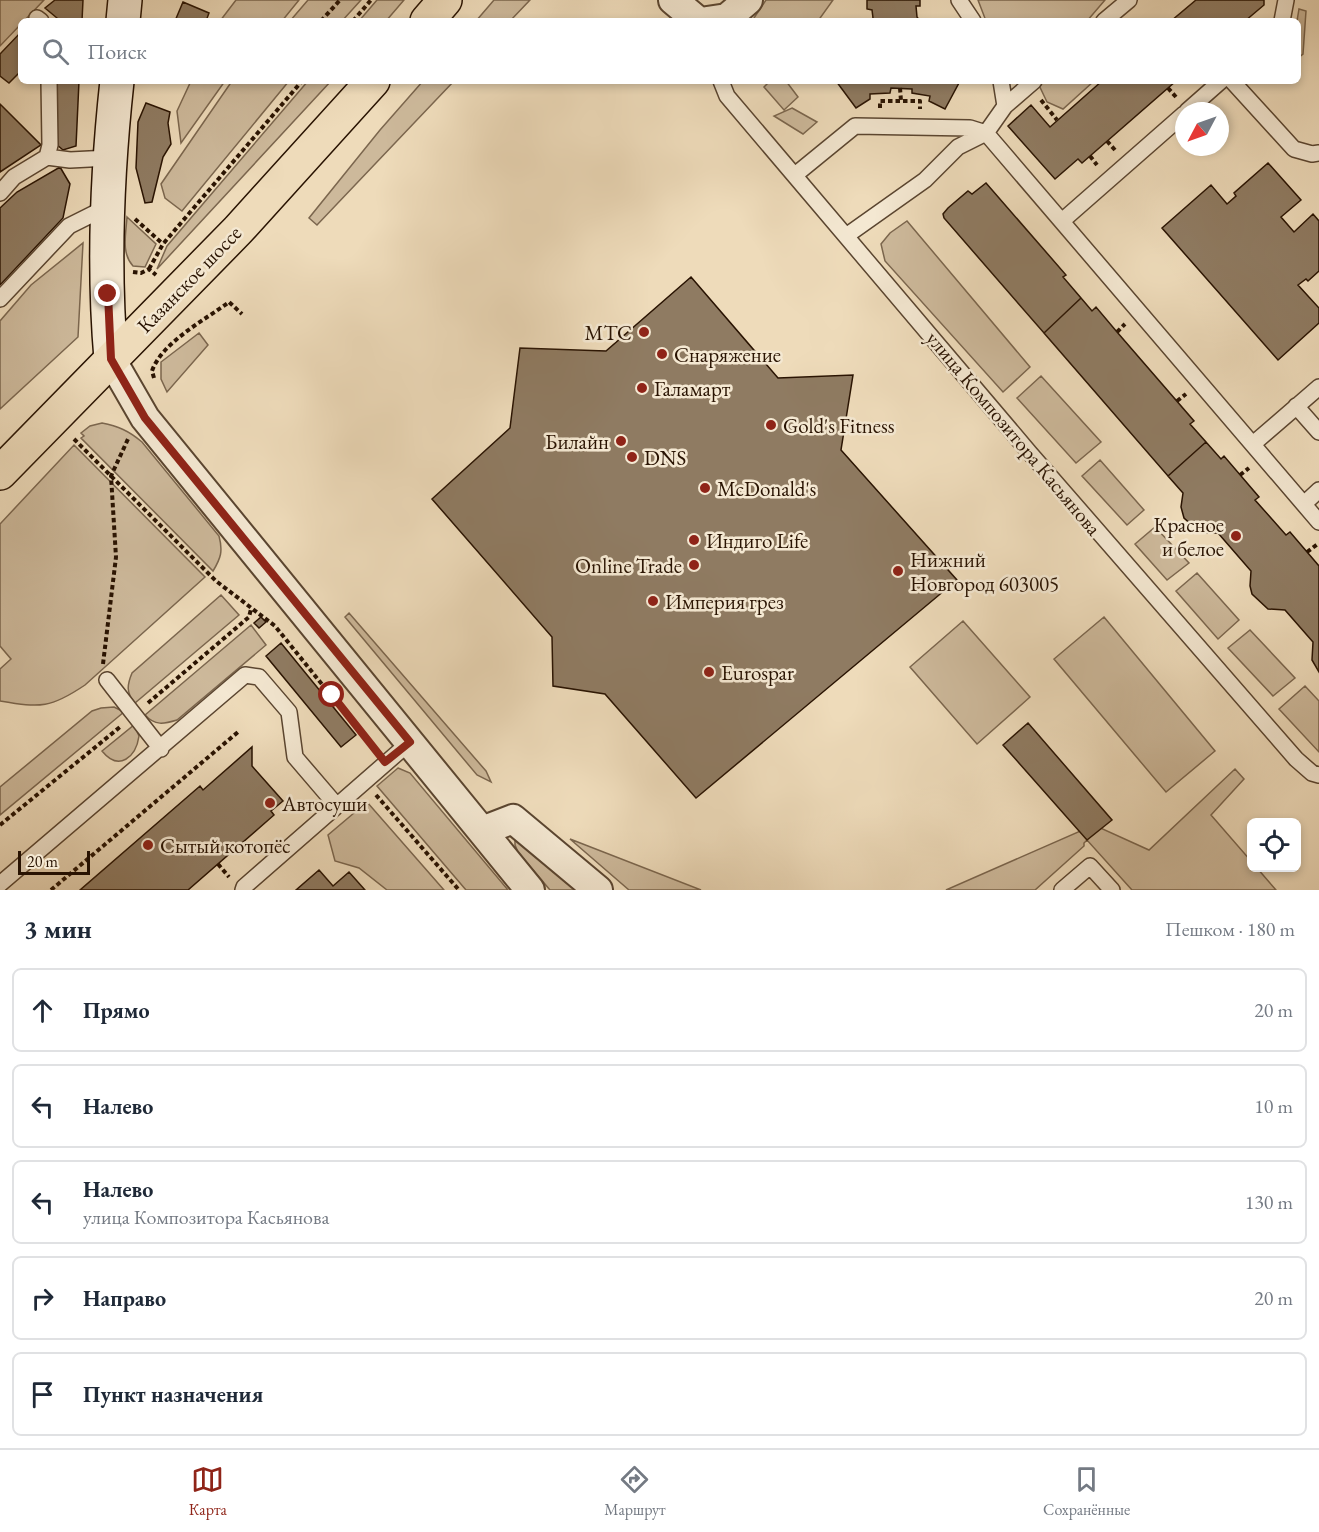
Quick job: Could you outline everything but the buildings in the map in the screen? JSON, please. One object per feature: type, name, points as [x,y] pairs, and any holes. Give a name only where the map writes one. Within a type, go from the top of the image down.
[{"type":"main road","points":[[430,18],[446,0]]},
{"type":"main road","name":"Казанское шоссе","points":[[0,472],[238,230],[370,84]]},
{"type":"street","points":[[123,18],[125,0]]},
{"type":"street","points":[[673,0],[694,18]]},
{"type":"street","points":[[727,18],[748,0]]},
{"type":"street","points":[[117,84],[109,158],[119,211],[108,333],[111,359],[145,418],[530,890]]},
{"type":"street","points":[[482,831],[513,819],[598,890]]},
{"type":"lane","points":[[959,0],[971,18]]},
{"type":"lane","points":[[1108,18],[1129,0]]},
{"type":"lane","points":[[1283,18],[1286,0]]},
{"type":"lane","points":[[47,157],[50,145],[49,84]]},
{"type":"lane","name":"улица Композитора Касьянова","points":[[722,84],[727,96],[1029,452],[1296,759],[1312,773],[1319,775]]},
{"type":"lane","points":[[1001,84],[1005,106]]},
{"type":"lane","points":[[846,236],[926,180],[958,147],[986,133],[1005,106],[1030,84]]},
{"type":"lane","points":[[1197,102],[1218,84]]},
{"type":"lane","points":[[1235,84],[1294,149],[1312,154],[1319,153]]},
{"type":"lane","points":[[1062,221],[1175,122]]},
{"type":"lane","points":[[795,175],[855,126],[970,128],[986,133],[1319,522]]},
{"type":"lane","points":[[0,193],[15,177],[47,157],[70,160],[109,158]]},
{"type":"lane","points":[[0,299],[69,226],[119,211]]},
{"type":"lane","points":[[1253,444],[1319,387]]},
{"type":"lane","points":[[1296,406],[1319,432]]},
{"type":"lane","points":[[1304,504],[1319,490]]},
{"type":"lane","points":[[0,884],[245,675],[259,678],[288,712],[295,757],[337,806]]},
{"type":"lane","points":[[107,680],[161,749]]},
{"type":"lane","points":[[243,890],[410,742]]},
{"type":"lane","points":[[1062,890],[1090,866],[1112,890]]},
{"type":"path","points":[[324,18],[340,0]]},
{"type":"path","points":[[356,18],[371,0]]},
{"type":"path","points":[[150,269],[163,243],[299,84]]},
{"type":"path","points":[[1032,84],[1057,120]]},
{"type":"path","points":[[900,88],[901,101]]},
{"type":"path","points":[[880,100],[921,101]]},
{"type":"path","points":[[119,211],[163,243]]},
{"type":"path","points":[[158,385],[152,371],[156,359],[168,347],[229,302],[242,314]]},
{"type":"path","points":[[197,316],[202,321]]},
{"type":"path","points":[[107,680],[102,671],[116,557],[111,476],[131,433]]},
{"type":"path","points":[[74,439],[216,581],[275,626],[385,762]]},
{"type":"path","points":[[1307,552],[1319,543]]},
{"type":"path","points":[[51,890],[237,732]]},
{"type":"path","points":[[364,781],[459,890]]},
{"type":"shaded area","points":[[0,0],[44,0],[27,18],[18,18],[18,27],[0,46]]},
{"type":"shaded area","points":[[236,0],[299,0],[284,18],[222,18]]},
{"type":"shaded area","points":[[308,0],[361,0],[345,18],[293,18]]},
{"type":"shaded area","points":[[377,0],[404,0],[389,18],[362,18]]},
{"type":"shaded area","points":[[494,0],[530,0],[513,18],[479,18]]},
{"type":"shaded area","points":[[766,0],[833,0],[820,18],[754,18]]},
{"type":"shaded area","points":[[978,0],[1105,0],[1090,18],[985,18]]},
{"type":"shaded area","points":[[1299,9],[1306,11],[1303,54],[1301,56],[1301,18],[1298,18]]},
{"type":"shaded area","points":[[190,84],[223,84],[181,143],[177,111]]},
{"type":"shaded area","points":[[230,84],[287,84],[182,211],[165,198],[161,184]]},
{"type":"shaded area","points":[[305,84],[328,84],[157,269],[167,246]]},
{"type":"shaded area","points":[[420,84],[451,84],[317,225],[309,218]]},
{"type":"shaded area","points":[[767,84],[788,84],[798,97],[784,110],[764,87]]},
{"type":"shaded area","points":[[1038,84],[1091,84],[1063,109],[1047,102]]},
{"type":"shaded area","points":[[792,108],[817,122],[803,134],[774,116]]},
{"type":"shaded area","points":[[127,217],[156,244],[145,267],[133,266],[129,261],[125,243]]},
{"type":"shaded area","points":[[907,221],[1030,367],[1003,392],[885,261],[881,244],[890,233]]},
{"type":"shaded area","points":[[83,243],[78,337],[0,409],[0,321],[31,285]]},
{"type":"shaded area","points":[[199,333],[208,345],[167,392],[161,379],[161,362]]},
{"type":"shaded area","points":[[1041,376],[1101,442],[1076,463],[1017,398]]},
{"type":"shaded area","points":[[102,423],[123,430],[142,442],[219,536],[220,554],[213,571],[81,438],[84,436],[81,433],[90,426]]},
{"type":"shaded area","points":[[74,445],[205,577],[85,685],[73,693],[54,702],[36,705],[0,701],[0,669],[11,659],[0,646],[0,524]]},
{"type":"shaded area","points":[[1100,460],[1144,510],[1127,525],[1082,476]]},
{"type":"shaded area","points":[[1155,527],[1189,563],[1167,580],[1135,544]]},
{"type":"shaded area","points":[[1197,573],[1239,620],[1218,639],[1176,591]]},
{"type":"shaded area","points":[[221,595],[239,615],[135,703],[128,689],[132,673]]},
{"type":"shaded area","points":[[349,613],[486,771],[491,782],[477,775],[345,617]]},
{"type":"shaded area","points":[[1104,617],[1215,751],[1166,792],[1054,659]]},
{"type":"shaded area","points":[[963,621],[1030,697],[977,744],[910,667]]},
{"type":"shaded area","points":[[251,625],[266,645],[177,720],[160,723],[152,721],[145,715]]},
{"type":"shaded area","points":[[1250,630],[1295,678],[1273,696],[1228,648]]},
{"type":"shaded area","points":[[1305,686],[1319,701],[1319,752],[1279,709]]},
{"type":"shaded area","points":[[114,707],[124,712],[0,815],[0,787],[92,711]]},
{"type":"shaded area","points":[[134,725],[139,736],[130,756],[120,761],[108,757],[102,751]]},
{"type":"shaded area","points":[[398,768],[410,773],[508,890],[466,890],[377,786]]},
{"type":"shaded area","points":[[1235,769],[1244,779],[1211,815],[1247,856],[1247,872],[1260,872],[1276,890],[1132,890],[1087,840],[1084,846],[1035,890],[946,890],[1094,825],[1149,850]]},
{"type":"shaded area","points":[[367,802],[444,890],[387,890],[359,868],[335,861],[328,835]]},
{"type":"shaded area","points":[[515,835],[582,890],[550,890],[518,852]]},
{"type":"shaded area","points":[[570,839],[701,890],[629,890]]},
{"type":"place","name":"МТС","points":[[644,332]]},
{"type":"place","name":"Снаряжение","points":[[662,354]]},
{"type":"place","name":"Галамарт","points":[[642,388]]},
{"type":"place","name":"Gold's Fitness","points":[[771,425]]},
{"type":"place","name":"Билайн","points":[[621,441]]},
{"type":"place","name":"DNS","points":[[632,457]]},
{"type":"place","name":"McDonald's","points":[[705,488]]},
{"type":"place","name":"Красное и белое","points":[[1236,536]]},
{"type":"place","name":"Индиго Life","points":[[694,540]]},
{"type":"place","name":"Online Trade","points":[[694,565]]},
{"type":"place","name":"Нижний Новгород 603005","points":[[898,571]]},
{"type":"place","name":"Империя грез","points":[[653,601]]},
{"type":"place","name":"Eurospar","points":[[709,672]]},
{"type":"place","name":"Автосуши","points":[[270,803]]},
{"type":"place","name":"Сытый котопёс","points":[[148,845]]},
{"type":"route","points":[[108,294],[111,359],[145,418],[410,742],[385,762],[332,695]]}]
